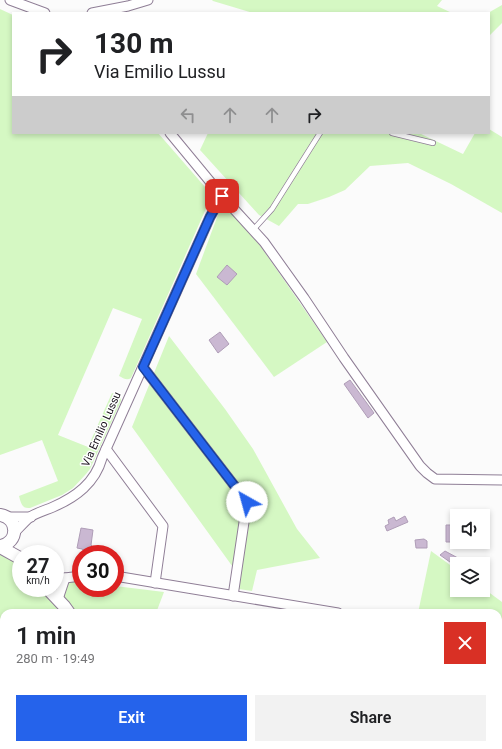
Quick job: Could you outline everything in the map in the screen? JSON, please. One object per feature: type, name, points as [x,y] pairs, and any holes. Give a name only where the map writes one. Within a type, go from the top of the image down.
[{"type":"street","points":[[10,0],[42,12]]},
{"type":"street","points":[[97,12],[128,6],[148,0]]},
{"type":"street","points":[[171,134],[222,196],[264,242],[420,466],[432,478],[437,480],[502,480]]},
{"type":"street","name":"Via Emilio Lussu","points":[[4,516],[31,516],[67,501],[84,488],[93,476],[100,464],[210,217],[222,196]]},
{"type":"street","points":[[143,367],[247,502],[233,596]]},
{"type":"street","points":[[106,449],[163,526],[155,583]]},
{"type":"street","points":[[4,516],[13,524],[13,535],[16,545]]},
{"type":"street","name":"Via Emilio Lussu","points":[[13,535],[31,516]]},
{"type":"street","points":[[0,546],[7,544],[13,535]]},
{"type":"street","points":[[0,546],[12,553]]},
{"type":"street","points":[[66,609],[58,599],[65,578],[72,577]]},
{"type":"street","points":[[124,578],[313,609]]},
{"type":"lane","points":[[253,230],[272,209],[319,134]]},
{"type":"lane","points":[[397,134],[433,142]]},
{"type":"green space","points":[[212,0],[442,0],[437,6],[450,12],[250,12]]},
{"type":"green space","points":[[502,5],[502,23],[490,35],[490,12]]},
{"type":"green space","points":[[0,9],[12,15],[12,134],[159,134],[212,195],[131,378],[128,379],[119,376],[142,319],[113,308],[58,435],[88,447],[112,393],[121,396],[121,401],[90,469],[86,474],[73,488],[62,495],[30,508],[25,508],[21,503],[19,496],[58,481],[42,440],[0,455]]},
{"type":"green space","points":[[490,130],[502,137],[502,213],[451,184],[408,163],[370,166],[345,190],[308,204],[298,204],[279,226],[259,215],[200,150],[208,134],[421,134],[463,154],[474,134],[490,134]]},
{"type":"green space","points":[[224,209],[230,210],[259,244],[327,342],[274,377],[196,274],[219,212]]},
{"type":"green space","points":[[169,336],[225,409],[253,449],[297,529],[320,558],[257,570],[252,591],[232,588],[235,570],[132,427]]},
{"type":"green space","points":[[0,547],[12,556],[12,597],[64,597],[64,579],[72,580],[72,597],[124,597],[124,587],[164,592],[158,609],[0,609]]},
{"type":"green space","points":[[431,551],[450,565],[450,597],[490,597],[490,593],[502,602],[502,609],[419,609]]},
{"type":"building","points":[[227,265],[237,274],[227,285],[217,277]]},
{"type":"building","points":[[220,332],[229,344],[218,353],[209,340]]},
{"type":"building","points":[[350,380],[374,413],[368,418],[344,384]]},
{"type":"building","points":[[405,516],[408,522],[387,531],[385,526],[389,524],[388,520],[394,517],[396,521]]},
{"type":"building","points":[[446,525],[450,525],[450,542],[446,542]]},
{"type":"building","points":[[81,528],[93,530],[91,545],[78,545]]},
{"type":"building","points":[[424,539],[427,541],[427,548],[416,548],[415,540]]},
{"type":"building","points":[[445,551],[456,557],[450,557],[450,562],[440,555]]},
{"type":"route","points":[[222,196],[210,217],[143,367],[247,502]]}]
